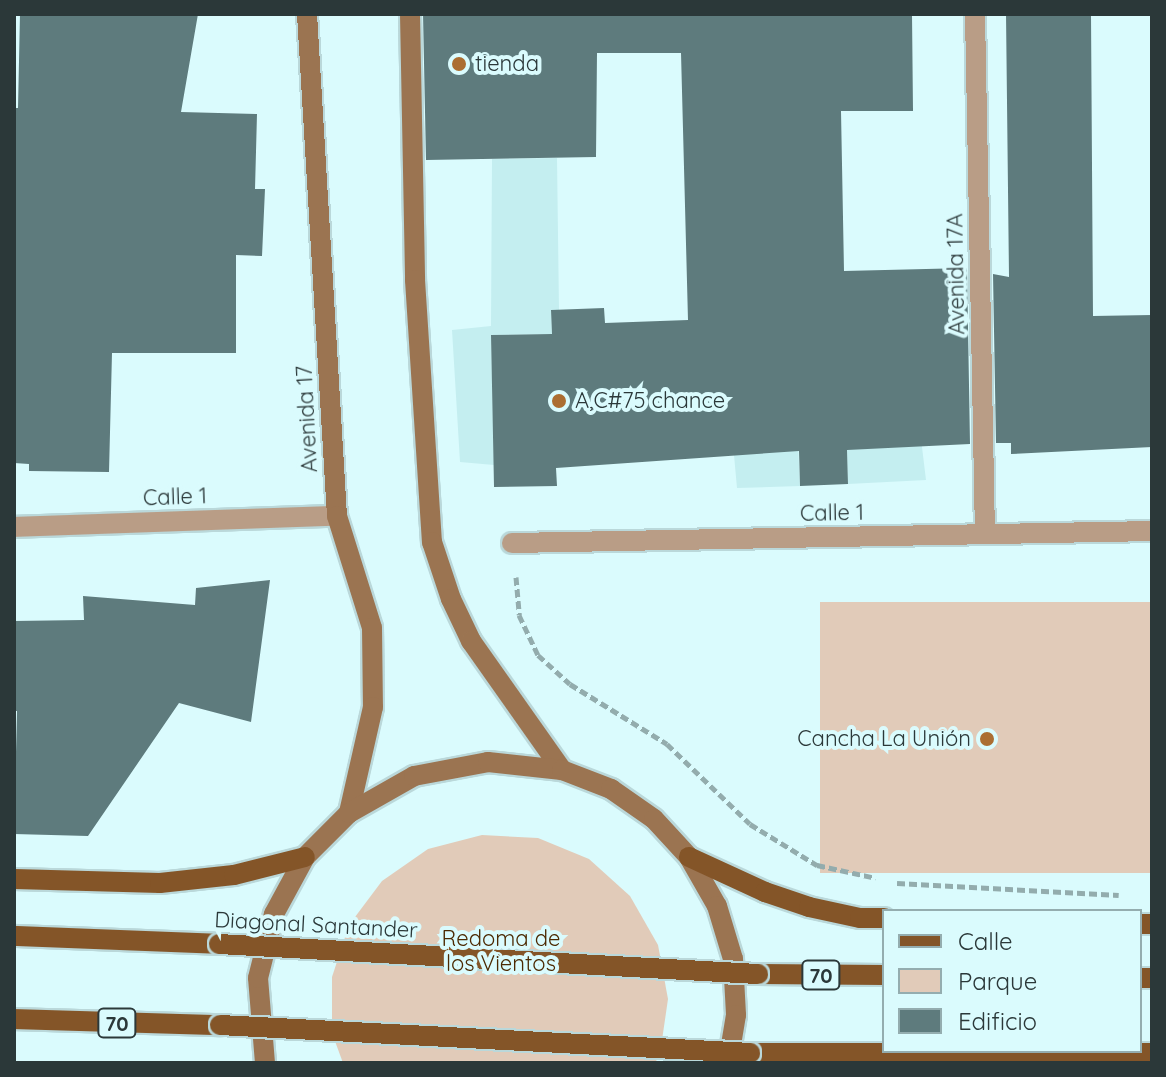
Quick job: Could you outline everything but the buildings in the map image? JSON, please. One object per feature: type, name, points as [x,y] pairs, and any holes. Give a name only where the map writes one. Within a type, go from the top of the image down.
[{"type":"main road","name":"Avenida 17","points":[[307,14],[337,516],[372,628],[373,707],[349,813]]},
{"type":"main road","points":[[410,14],[415,280],[432,542],[451,599],[471,641],[562,770]]},
{"type":"main road","points":[[265,1063],[258,978],[274,914],[305,857],[349,813],[414,776],[488,762],[562,770],[611,789],[643,811],[689,857],[717,906],[733,959],[736,1015],[728,1063]]},
{"type":"main road","points":[[14,879],[160,883],[234,875],[305,857]]},
{"type":"main road","points":[[689,857],[765,892],[809,907],[860,918],[882,918]]},
{"type":"main road","name":"Diagonal Santander","points":[[14,936],[758,974],[882,975]]},
{"type":"main road","name":"70","points":[[14,1019],[220,1025],[750,1053],[1152,1053]]},
{"type":"street","name":"Avenida 17A","points":[[975,14],[985,534]]},
{"type":"street","name":"Calle 1","points":[[14,527],[337,516]]},
{"type":"street","name":"Calle 1","points":[[512,543],[1152,531]]},
{"type":"path","points":[[512,543],[519,615],[538,655],[582,692],[667,744],[750,824],[817,865],[900,884],[1121,895]]},
{"type":"shaded area","points":[[557,158],[559,310],[551,310],[552,334],[491,335],[494,465],[460,462],[452,330],[491,326],[492,159]]},
{"type":"shaded area","points":[[920,296],[922,447],[926,480],[848,484],[844,351]]},
{"type":"shaded area","points":[[793,338],[800,486],[737,488],[734,455]]},
{"type":"green space","name":"Cancha La Unión","points":[[820,602],[1152,602],[1152,873],[820,873]]},
{"type":"green space","name":"Redoma de los Vientos","points":[[482,835],[538,838],[589,859],[630,896],[658,945],[668,999],[660,1054],[655,1063],[343,1063],[332,1033],[332,977],[349,925],[382,881],[428,849]]},
{"type":"place","name":"tienda","points":[[459,64]]},
{"type":"place","name":"A,C#75 chance","points":[[559,401]]},
{"type":"place","name":"Cancha La Unión","points":[[987,739]]}]
